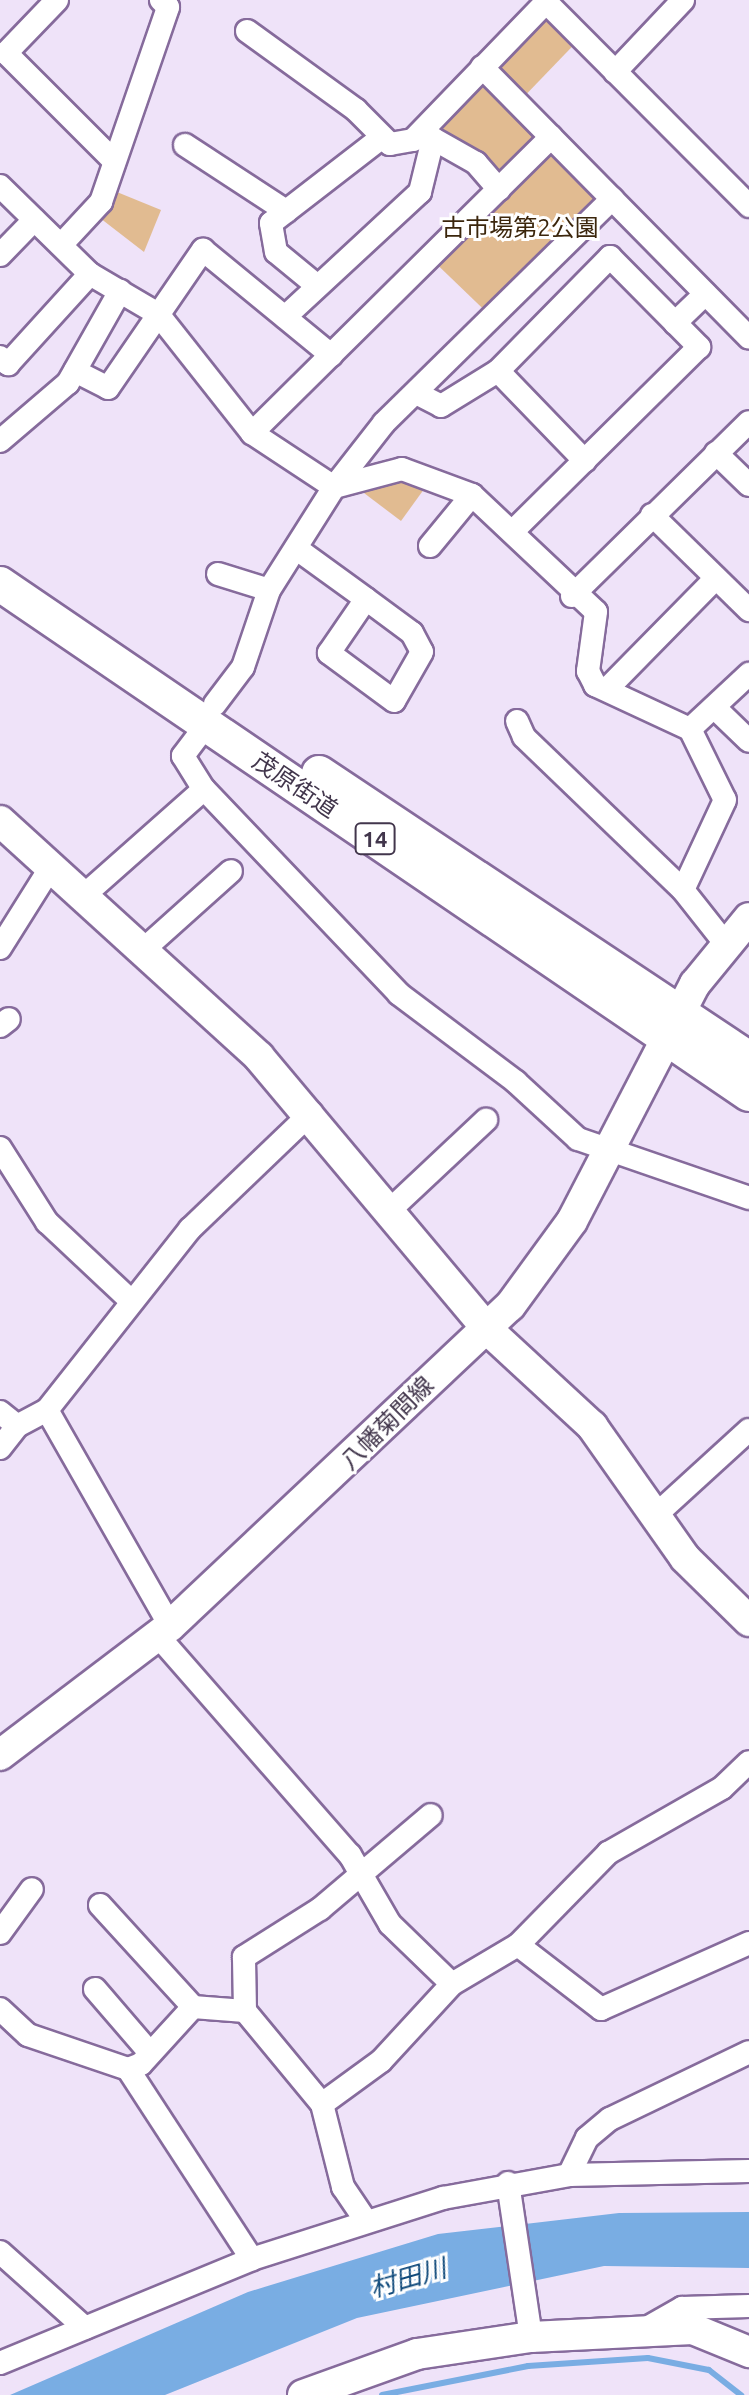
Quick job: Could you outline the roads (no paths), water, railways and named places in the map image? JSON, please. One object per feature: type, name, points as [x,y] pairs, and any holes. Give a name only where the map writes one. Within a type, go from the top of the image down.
[{"type":"main road","name":"茂原街道","points":[[0,558],[211,714]]},
{"type":"main road","name":"茂原街道","points":[[0,584],[211,714],[672,1024],[749,1094]]},
{"type":"main road","name":"茂原街道","points":[[672,1024],[749,1059]]},
{"type":"street","points":[[57,0],[6,53],[113,160]]},
{"type":"street","points":[[61,245],[101,202],[168,7],[161,0]]},
{"type":"street","points":[[615,72],[683,0]]},
{"type":"street","points":[[285,317],[315,284],[373,243],[420,192],[427,136],[482,67],[547,1],[749,206]]},
{"type":"street","points":[[247,31],[356,110],[390,144],[427,136],[476,163],[499,189]]},
{"type":"street","points":[[482,67],[705,294],[746,331]]},
{"type":"street","points":[[252,433],[551,137]]},
{"type":"street","points":[[315,284],[276,252],[271,223],[381,138]]},
{"type":"street","points":[[185,145],[286,211]]},
{"type":"street","points":[[0,186],[90,274],[158,314],[252,433],[334,487],[402,469],[472,495],[572,596],[596,612],[588,671],[595,685],[608,688],[690,729],[725,800],[683,890]]},
{"type":"street","points":[[612,199],[416,393],[334,487],[269,590],[243,667],[183,756],[204,789],[399,994],[516,1082],[578,1139],[608,1152],[749,1198]]},
{"type":"street","points":[[0,255],[34,220]]},
{"type":"street","points":[[75,371],[108,388],[203,250],[331,355]]},
{"type":"street","points":[[416,393],[441,406],[498,371],[610,257],[699,347],[512,532]]},
{"type":"street","points":[[0,357],[8,364],[90,274]]},
{"type":"street","points":[[0,441],[75,371],[120,291]]},
{"type":"street","points":[[675,323],[705,294]]},
{"type":"street","points":[[498,371],[585,461]]},
{"type":"street","points":[[572,596],[749,422]]},
{"type":"street","points":[[716,453],[749,485]]},
{"type":"street","points":[[430,546],[472,495]]},
{"type":"street","points":[[652,515],[749,610]]},
{"type":"street","points":[[297,549],[366,599],[412,633],[422,652],[394,701],[329,653],[366,599]]},
{"type":"street","points":[[218,574],[269,590]]},
{"type":"street","points":[[608,688],[716,578]]},
{"type":"street","points":[[690,729],[749,674]]},
{"type":"street","points":[[715,708],[749,741]]},
{"type":"street","points":[[517,721],[524,737],[683,890],[724,942]]},
{"type":"street","points":[[81,898],[204,789]]},
{"type":"street","points":[[0,821],[49,870],[143,950],[311,1113],[488,1330],[592,1426],[658,1513],[685,1558],[749,1621]]},
{"type":"street","points":[[0,948],[49,870]]},
{"type":"street","points":[[143,950],[231,871]]},
{"type":"street","name":"八幡菊間線","points":[[0,1755],[164,1631],[488,1330],[572,1221],[672,1024],[724,942],[749,918]]},
{"type":"street","points":[[0,1448],[8,1419],[47,1410],[190,1229],[311,1113]]},
{"type":"street","points":[[390,1210],[486,1120]]},
{"type":"street","points":[[0,1148],[47,1222],[131,1301]]},
{"type":"street","points":[[47,1410],[164,1631],[359,1874],[390,1924],[452,1984]]},
{"type":"street","points":[[658,1513],[749,1430]]},
{"type":"street","points":[[322,2104],[381,2061],[452,1984],[518,1945],[608,1853],[722,1788],[749,1762]]},
{"type":"street","points":[[364,2218],[343,2187],[322,2104],[245,2011],[244,1957],[359,1874],[431,1815]]},
{"type":"street","points":[[0,1933],[32,1889]]},
{"type":"street","points":[[100,1905],[193,2007],[245,2011]]},
{"type":"street","points":[[518,1945],[601,2009],[749,1943]]},
{"type":"street","points":[[95,1989],[150,2053]]},
{"type":"street","points":[[128,2069],[150,2053],[193,2007]]},
{"type":"street","points":[[0,2009],[28,2035],[128,2069],[252,2259]]},
{"type":"street","points":[[569,2175],[587,2138],[610,2119],[749,2052]]},
{"type":"street","points":[[0,2363],[252,2259],[364,2218],[508,2183],[569,2175],[749,2171]]},
{"type":"street","points":[[508,2183],[531,2337]]},
{"type":"street","points":[[0,2252],[85,2328]]},
{"type":"street","points":[[645,2329],[682,2308],[749,2306]]},
{"type":"street","points":[[303,2395],[417,2354],[531,2337],[693,2329],[749,2352]]},
{"type":"water","name":"村田川","points":[[749,2212],[749,2268],[604,2266],[357,2318],[165,2395],[10,2395],[248,2292],[438,2234],[619,2213]]},
{"type":"waterway","points":[[382,2395],[528,2366],[648,2358],[709,2370],[741,2395]]},
{"type":"park label","name":"古市場第2公園","points":[[520,228]]}]
